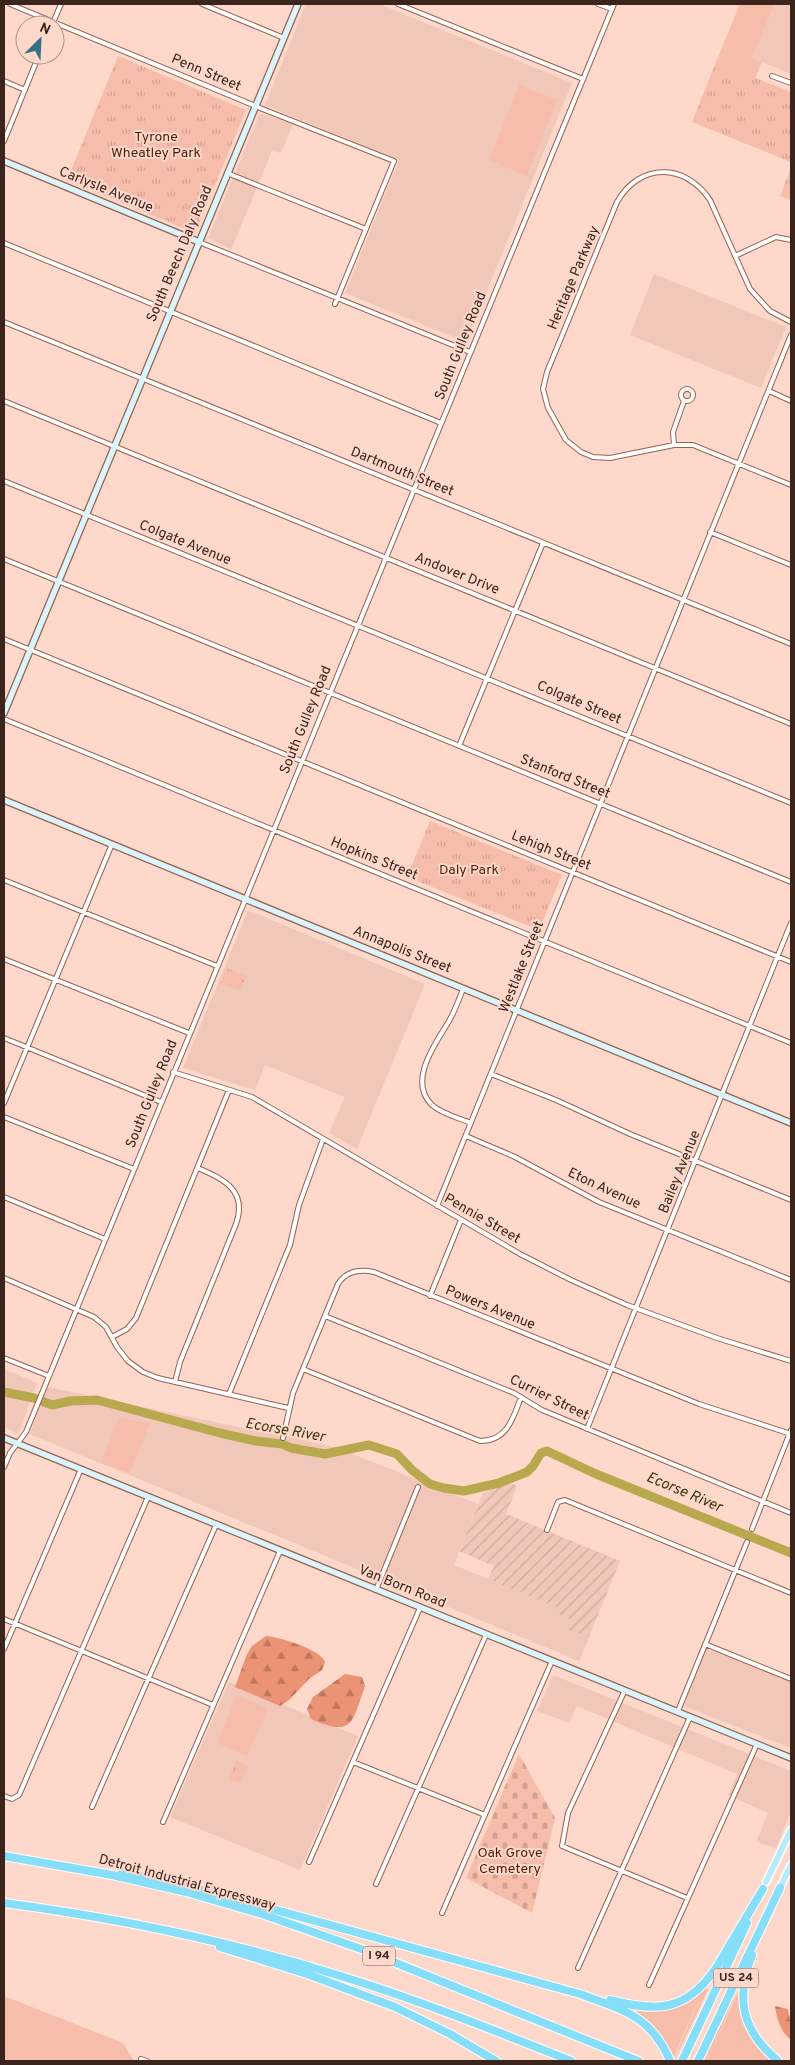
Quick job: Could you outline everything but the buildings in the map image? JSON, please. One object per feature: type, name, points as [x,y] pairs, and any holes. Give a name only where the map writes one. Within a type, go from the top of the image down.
[{"type":"highway","name":"Detroit Industrial Expressway","points":[[4,1856],[112,1874],[215,1900],[294,1925],[364,1950],[638,2061]]},
{"type":"highway","points":[[112,1874],[132,1874],[196,1888],[580,1994],[616,2006],[642,2020],[658,2038],[670,2061]]},
{"type":"highway","points":[[580,1994],[642,2007],[656,2007],[681,2000],[701,1987],[709,1978],[765,1886]]},
{"type":"highway","name":"US 24","points":[[682,2061],[765,1886]]},
{"type":"highway","points":[[778,1892],[747,1968],[743,1996],[747,2021],[752,2032],[778,2061]]},
{"type":"highway","name":"US 24","points":[[698,2061],[778,1892]]},
{"type":"highway","name":"I 94","points":[[4,1903],[117,1920],[193,1936],[344,1976],[412,1999],[571,2061]]},
{"type":"highway","points":[[193,1936],[229,1950],[307,1974],[395,2007],[450,2034],[496,2061]]},
{"type":"main road","name":"South Beech Daly Road","points":[[58,582],[298,4]]},
{"type":"main road","name":"Carlysle Avenue","points":[[4,161],[199,242]]},
{"type":"main road","points":[[4,713],[58,582]]},
{"type":"main road","name":"Annapolis Street","points":[[4,800],[791,1123]]},
{"type":"main road","name":"Van Born Road","points":[[4,1438],[791,1758]]},
{"type":"main road","name":"US 24","points":[[765,1886],[791,1830]]},
{"type":"main road","name":"US 24","points":[[778,1892],[791,1865]]},
{"type":"street","name":"Penn Street","points":[[10,4],[35,15]]},
{"type":"street","points":[[202,4],[284,38]]},
{"type":"street","points":[[398,4],[583,78]]},
{"type":"street","points":[[598,4],[612,9]]},
{"type":"street","name":"South Gulley Road","points":[[4,1467],[10,1453],[26,1432],[614,4]]},
{"type":"street","name":"Penn Street","points":[[65,28],[394,161],[366,229]]},
{"type":"street","points":[[4,141],[35,65]]},
{"type":"street","points":[[772,76],[791,83]]},
{"type":"street","points":[[4,81],[25,90]]},
{"type":"street","name":"Heritage Parkway","points":[[791,322],[770,311],[754,296],[710,200],[695,182],[679,174],[667,172],[653,173],[637,180],[625,190],[618,202],[544,378],[544,394],[548,408],[566,440],[581,452],[593,457],[610,458],[686,444],[701,447],[791,485]]},
{"type":"street","points":[[227,173],[366,229],[335,304]]},
{"type":"street","points":[[735,256],[776,237],[791,240]]},
{"type":"street","points":[[199,242],[470,352]]},
{"type":"street","points":[[4,243],[441,422]]},
{"type":"street","name":"Dartmouth Street","points":[[4,322],[791,644]]},
{"type":"street","name":"Westlake Street","points":[[437,1206],[791,335]]},
{"type":"street","points":[[769,391],[791,401]]},
{"type":"street","name":"Andover Drive","points":[[4,401],[791,724]]},
{"type":"street","points":[[674,445],[673,432],[684,401]]},
{"type":"street","name":"Colgate Avenue","points":[[4,480],[358,624]]},
{"type":"street","points":[[710,532],[791,565]]},
{"type":"street","points":[[460,746],[543,543]]},
{"type":"street","name":"Stanford Street","points":[[4,559],[791,882]]},
{"type":"street","name":"Colgate Street","points":[[358,624],[791,803]]},
{"type":"street","name":"Lehigh Street","points":[[4,639],[791,962]]},
{"type":"street","name":"Hopkins Street","points":[[4,719],[791,1043]]},
{"type":"street","points":[[4,1104],[82,912],[112,844]]},
{"type":"street","points":[[4,880],[217,966]]},
{"type":"street","name":"Bailey Avenue","points":[[587,1429],[791,923]]},
{"type":"street","points":[[4,959],[189,1033]]},
{"type":"street","points":[[463,989],[450,1019],[432,1049],[423,1072],[422,1082],[425,1096],[434,1106],[471,1123]]},
{"type":"street","points":[[4,1038],[161,1102]]},
{"type":"street","name":"Pennie Street","points":[[173,1072],[252,1097],[520,1254],[571,1280],[636,1308],[717,1338],[791,1361]]},
{"type":"street","points":[[491,1074],[791,1200]]},
{"type":"street","points":[[112,1337],[127,1329],[136,1318],[229,1090]]},
{"type":"street","points":[[4,1117],[134,1169]]},
{"type":"street","name":"Eton Avenue","points":[[466,1136],[515,1157],[599,1202],[791,1280]]},
{"type":"street","points":[[229,1394],[290,1245],[299,1205],[324,1139]]},
{"type":"street","points":[[175,1382],[184,1352],[238,1217],[237,1198],[232,1188],[224,1180],[198,1168]]},
{"type":"street","points":[[4,1197],[105,1239]]},
{"type":"street","points":[[430,1296],[461,1220]]},
{"type":"street","name":"Powers Avenue","points":[[283,1438],[288,1408],[324,1316],[338,1284],[347,1275],[356,1271],[374,1272],[699,1404],[791,1432]]},
{"type":"street","points":[[4,1278],[77,1308],[98,1320],[112,1337],[121,1354],[135,1367],[151,1376],[288,1408]]},
{"type":"street","name":"Currier Street","points":[[324,1316],[521,1397],[542,1410],[791,1514]]},
{"type":"street","points":[[4,1358],[49,1376]]},
{"type":"street","points":[[303,1369],[480,1441],[494,1440],[506,1432],[521,1397]]},
{"type":"street","points":[[752,1529],[791,1432]]},
{"type":"street","points":[[4,1649],[81,1469]]},
{"type":"street","points":[[376,1590],[418,1487]]},
{"type":"street","points":[[4,1796],[15,1798],[19,1795],[148,1497]]},
{"type":"street","points":[[547,1530],[561,1500],[590,1510],[791,1594]]},
{"type":"street","points":[[92,1807],[216,1525]]},
{"type":"street","points":[[678,1711],[746,1542]]},
{"type":"street","points":[[163,1822],[280,1551]]},
{"type":"street","points":[[309,1862],[420,1608]]},
{"type":"street","points":[[4,1619],[213,1706]]},
{"type":"street","points":[[376,1884],[486,1635]]},
{"type":"street","points":[[705,1644],[791,1679]]},
{"type":"street","points":[[442,1913],[552,1661]]},
{"type":"street","points":[[625,1690],[568,1813],[562,1844],[564,1848],[687,1898]]},
{"type":"street","points":[[578,1968],[690,1717]]},
{"type":"street","points":[[649,1985],[757,1744]]},
{"type":"street","points":[[352,1762],[484,1815]]},
{"type":"street","points":[[141,2059],[147,2061]]},
{"type":"shaded area","points":[[306,4],[379,4],[572,83],[466,342],[345,293],[399,160],[265,105]]},
{"type":"shaded area","points":[[775,4],[791,4],[791,74],[752,58]]},
{"type":"shaded area","points":[[260,113],[293,124],[281,153],[272,151],[231,250],[208,238]]},
{"type":"shaded area","points":[[654,274],[786,327],[761,388],[630,335]]},
{"type":"shaded area","points":[[248,910],[425,984],[357,1149],[329,1133],[345,1097],[265,1065],[255,1090],[183,1068]]},
{"type":"shaded area","points":[[4,1369],[37,1383],[18,1434],[4,1427]]},
{"type":"shaded area","points":[[47,1387],[335,1447],[478,1504],[454,1565],[562,1609],[570,1619],[567,1629],[589,1637],[579,1661],[30,1434]]},
{"type":"shaded area","points":[[511,1483],[517,1486],[506,1514],[620,1561],[589,1637],[566,1629],[570,1619],[559,1615],[561,1609],[488,1579],[494,1566],[459,1551],[483,1493]]},
{"type":"shaded area","points":[[706,1649],[791,1678],[791,1748],[684,1706]]},
{"type":"shaded area","points":[[553,1675],[791,1771],[791,1811],[776,1848],[756,1842],[768,1813],[728,1795],[737,1774],[577,1706],[569,1723],[537,1711]]},
{"type":"shaded area","points":[[229,1682],[358,1736],[300,1870],[170,1817]]},
{"type":"green space","points":[[740,4],[775,4],[752,58],[762,62],[755,78],[716,62]]},
{"type":"green space","name":"Tyrone Wheatley Park","points":[[118,56],[246,110],[195,233],[67,180]]},
{"type":"green space","points":[[716,62],[791,92],[791,162],[692,122]]},
{"type":"green space","points":[[519,85],[557,100],[527,176],[489,160]]},
{"type":"green space","points":[[791,168],[791,200],[780,196]]},
{"type":"green space","name":"Daly Park","points":[[430,821],[562,875],[539,930],[407,877]]},
{"type":"green space","points":[[226,968],[246,976],[240,991],[220,983]]},
{"type":"green space","points":[[119,1418],[150,1423],[130,1473],[101,1462]]},
{"type":"green space","points":[[266,1636],[289,1641],[308,1648],[322,1657],[325,1662],[322,1670],[309,1679],[289,1700],[280,1706],[235,1687],[247,1654],[252,1646]]},
{"type":"green space","points":[[345,1674],[362,1677],[365,1686],[354,1717],[344,1726],[336,1727],[311,1719],[307,1709],[313,1697]]},
{"type":"green space","points":[[237,1695],[268,1708],[247,1756],[217,1743]]},
{"type":"green space","name":"Oak Grove Cemetery","points":[[519,1754],[555,1818],[532,1913],[466,1878]]},
{"type":"green space","points":[[236,1761],[248,1766],[240,1783],[229,1779]]},
{"type":"green space","points":[[737,1986],[741,1989],[738,1989],[710,2054],[706,2061],[704,2061]]},
{"type":"green space","points":[[705,1987],[708,1990],[674,2061],[681,2042]]},
{"type":"green space","points":[[702,1989],[703,1991],[673,2060],[663,2039],[649,2022],[637,2012],[638,2009],[650,2010]]},
{"type":"green space","points":[[739,1990],[741,2008],[774,2061],[707,2061]]},
{"type":"green space","points":[[4,1996],[123,2043],[134,2061],[4,2061]]},
{"type":"green space","points":[[775,2006],[788,2009],[791,2040],[784,2033]]},
{"type":"waterway","name":"Ecorse River","points":[[4,1392],[34,1398],[52,1405],[70,1401],[97,1400],[220,1433],[325,1454],[369,1445],[397,1454],[412,1470],[430,1484],[464,1491],[499,1483],[527,1472],[541,1453],[547,1451],[596,1474],[791,1553]]}]
